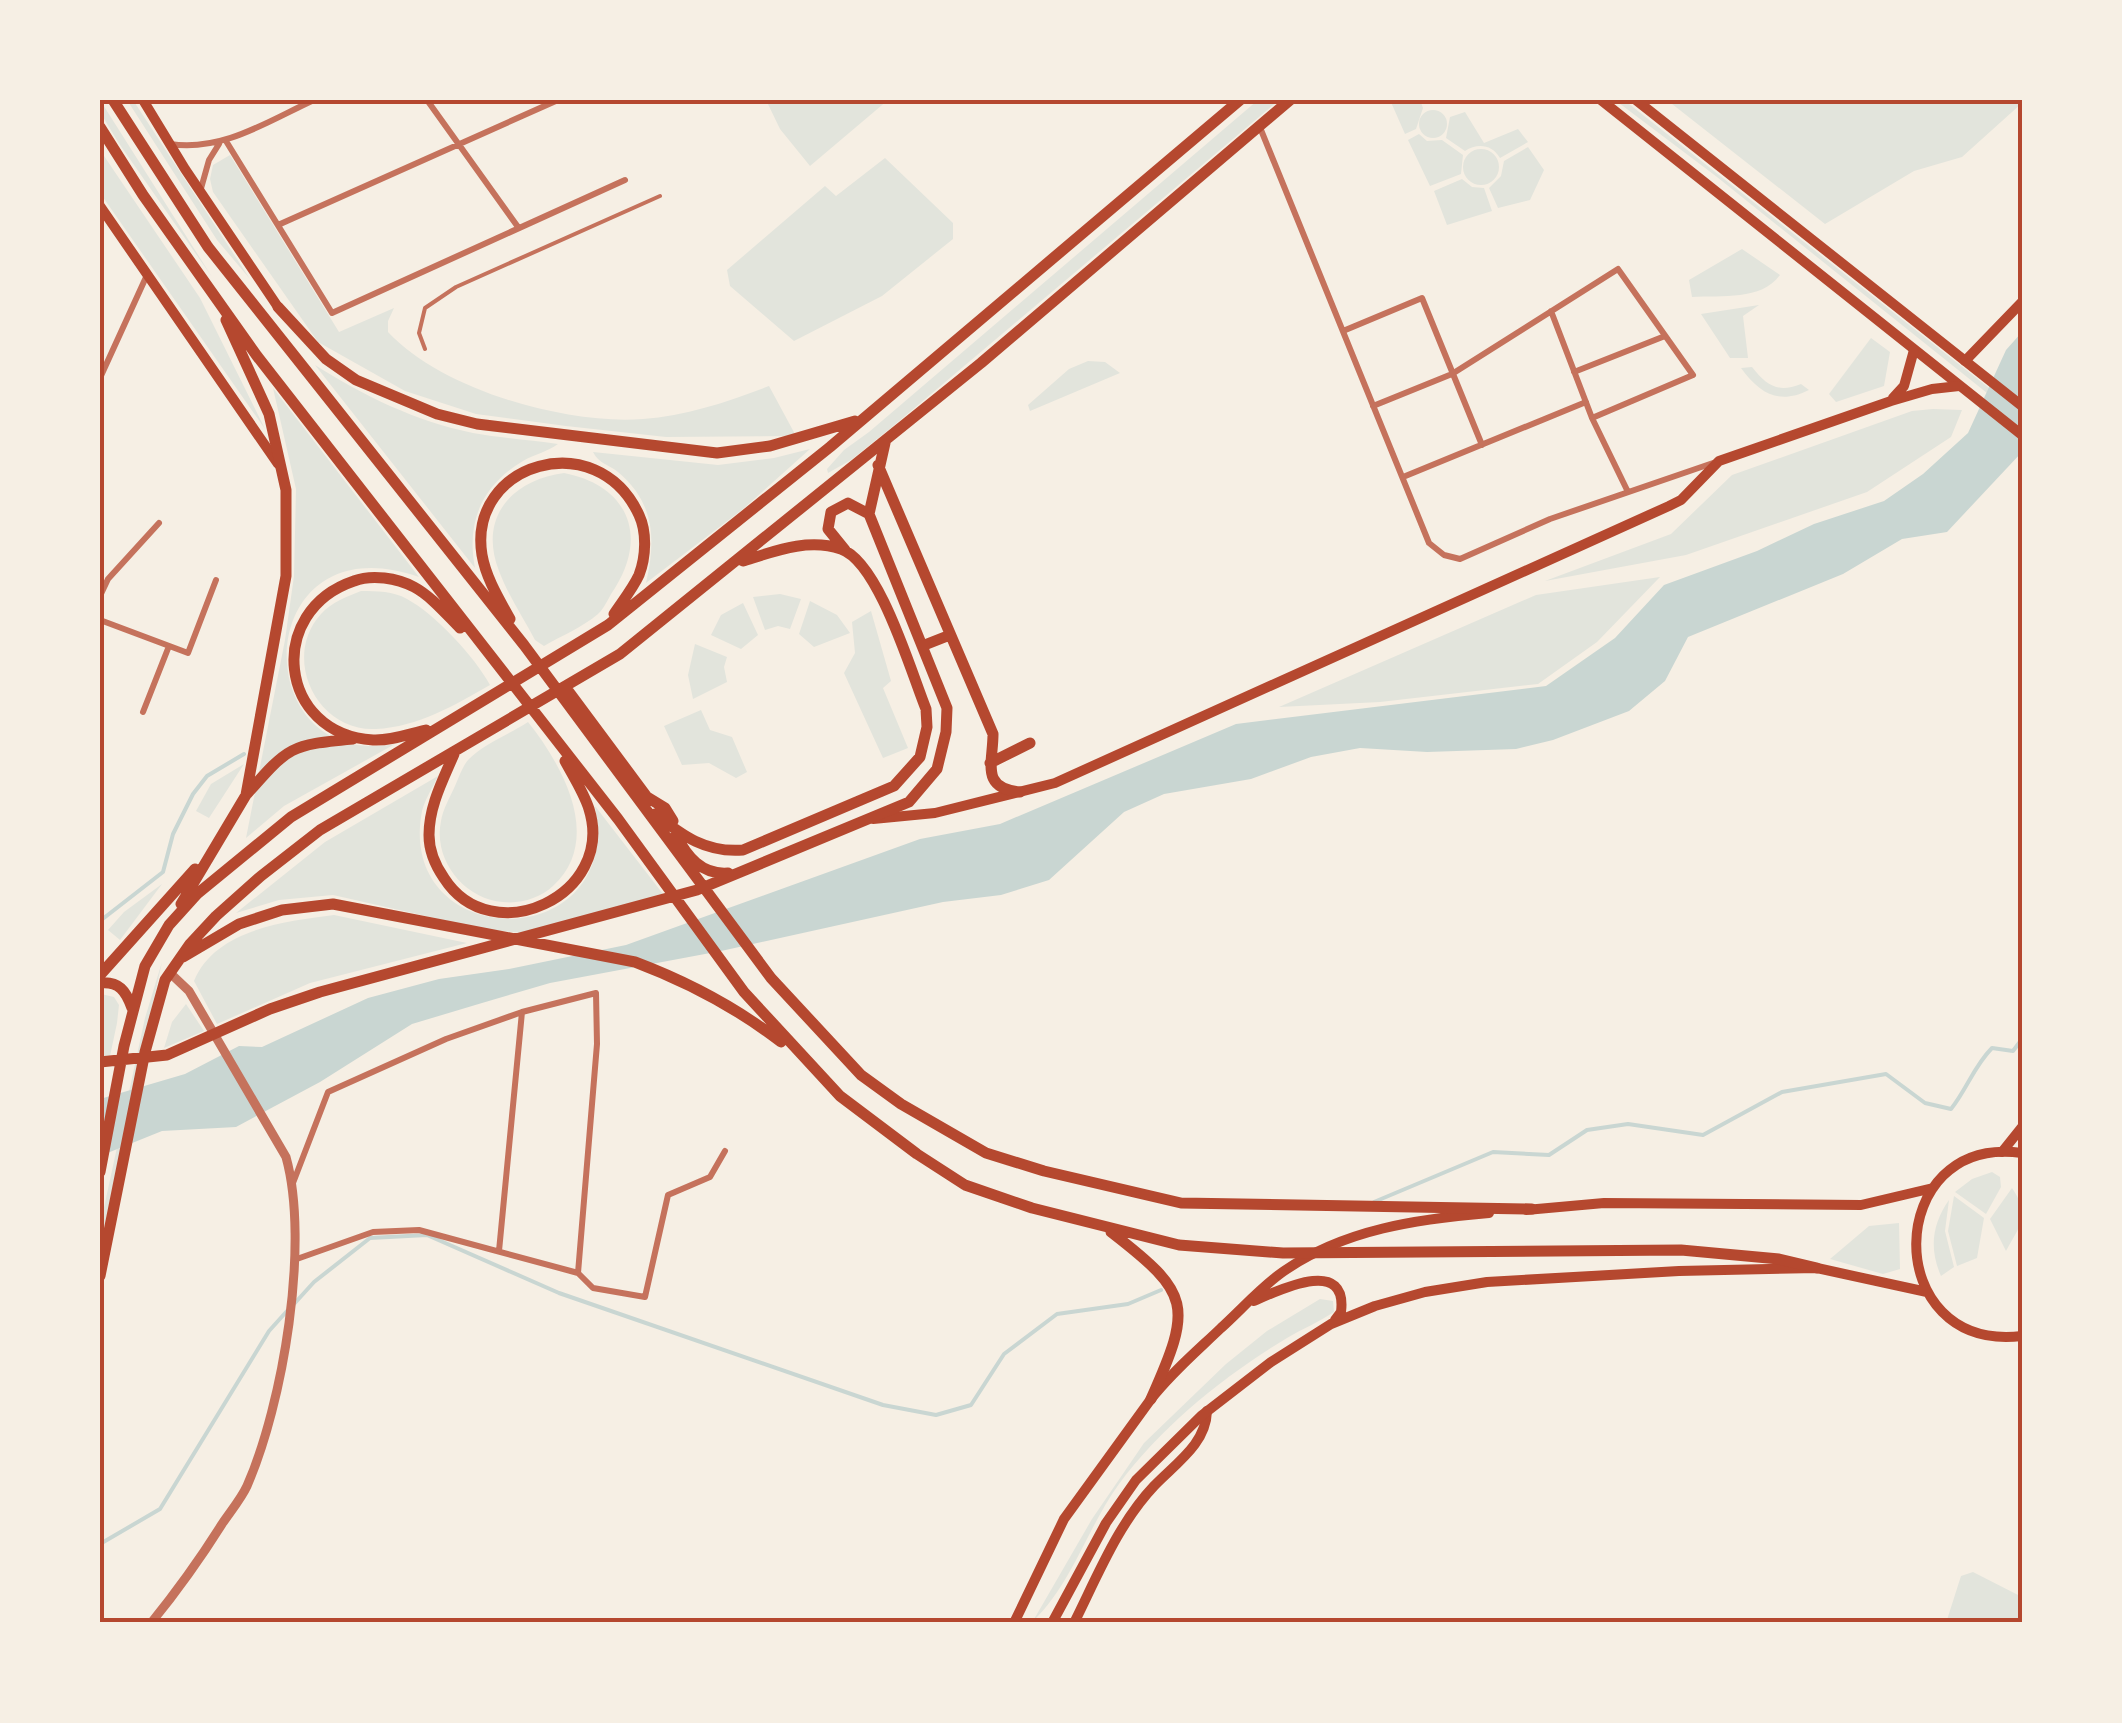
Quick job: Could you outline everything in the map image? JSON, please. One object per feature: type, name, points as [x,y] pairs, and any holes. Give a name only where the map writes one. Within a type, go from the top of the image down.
[{"type":"highway","points":[[112,100],[164,182],[239,286],[524,644],[770,978],[862,1075],[901,1104],[986,1152],[1044,1171],[1180,1203],[1532,1209]]},
{"type":"highway","points":[[169,925],[197,894],[290,817],[608,624],[863,418],[1240,100]]},
{"type":"highway","points":[[100,1276],[145,1052],[165,980],[216,916],[320,830],[620,654],[982,363],[1290,100]]},
{"type":"highway","points":[[100,127],[143,196],[258,356],[618,819],[744,992],[804,1060],[878,1126],[966,1184],[1032,1208],[1179,1245],[1283,1253],[1681,1250],[1817,1268]]},
{"type":"highway","points":[[213,294],[269,414],[286,490],[286,576],[246,796]]},
{"type":"highway","points":[[278,307],[326,359],[356,380],[437,414],[478,424],[717,453],[770,446],[863,418]]},
{"type":"highway","points":[[100,1062],[167,1055],[270,1009],[320,992],[697,890],[909,802],[937,769],[946,708],[869,514],[886,440]]},
{"type":"highway","points":[[524,644],[490,580],[482,554],[482,527],[501,491],[533,467],[560,462],[587,465],[612,477],[630,497],[642,522],[645,548],[639,574],[608,624]]},
{"type":"highway","points":[[878,466],[992,734],[990,763],[997,785],[1020,792]]},
{"type":"highway","points":[[643,805],[683,836],[706,848],[743,850],[894,786],[913,766],[924,744],[926,709],[875,581],[828,529],[831,512],[848,504],[869,514]]},
{"type":"highway","points":[[734,564],[788,547],[814,545],[845,550]]},
{"type":"highway","points":[[440,727],[376,740],[350,737],[326,725],[307,705],[296,680],[293,654],[299,627],[314,604],[335,587],[361,578],[388,578],[414,587],[492,659]]},
{"type":"highway","points":[[922,646],[950,635]]},
{"type":"highway","points":[[558,690],[569,692],[647,797],[665,808],[701,868],[711,873],[738,872]]},
{"type":"highway","points":[[455,752],[431,812],[429,839],[435,865],[450,888],[472,904],[498,913],[525,913],[550,904],[572,887],[586,864],[593,838],[590,810],[550,736]]},
{"type":"highway","points":[[101,1168],[132,1008],[145,966],[214,847],[246,796],[278,758],[303,744],[362,738]]},
{"type":"highway","points":[[990,763],[1030,743]]},
{"type":"highway","points":[[100,975],[214,847]]},
{"type":"highway","points":[[180,959],[240,924],[282,910],[333,904],[635,962],[678,978],[750,1018],[804,1060]]},
{"type":"highway","points":[[100,983],[123,988],[132,1008]]},
{"type":"highway","points":[[1108,1229],[1152,1263],[1172,1286],[1179,1304],[1172,1352],[1151,1399]]},
{"type":"main road","points":[[143,100],[278,307]]},
{"type":"main road","points":[[1601,100],[2022,435]]},
{"type":"main road","points":[[1636,100],[2022,406]]},
{"type":"main road","points":[[100,206],[281,468]]},
{"type":"main road","points":[[1964,361],[2022,302]]},
{"type":"main road","points":[[1891,401],[1904,386],[1914,350]]},
{"type":"main road","points":[[868,819],[935,813],[1055,783],[1669,506],[1681,500],[1719,461],[1891,401],[1958,386]]},
{"type":"main road","points":[[2002,1152],[2022,1127]]},
{"type":"main road","points":[[2022,1153],[2002,1152],[1964,1162],[1933,1188],[1920,1211],[1914,1236],[1916,1263],[1927,1292],[1950,1318],[1973,1331],[1999,1337],[2022,1336]]},
{"type":"main road","points":[[1014,1623],[1064,1519],[1166,1380],[1284,1271],[1322,1250],[1390,1225],[1462,1215],[1604,1203],[1860,1205],[1933,1188]]},
{"type":"main road","points":[[1052,1623],[1106,1522],[1136,1480],[1208,1411],[1271,1362],[1331,1324],[1396,1299],[1487,1282],[1546,1276],[1817,1268],[1927,1292]]},
{"type":"main road","points":[[1246,1304],[1300,1282],[1321,1280],[1340,1296],[1341,1312],[1331,1324]]},
{"type":"main road","points":[[1074,1623],[1112,1548],[1150,1490],[1202,1437],[1208,1411]]},
{"type":"street","points":[[169,144],[223,142],[314,100]]},
{"type":"street","points":[[427,100],[518,227]]},
{"type":"street","points":[[278,225],[558,100]]},
{"type":"street","points":[[1259,124],[1429,543],[1444,554],[1460,559],[1550,520],[1719,461]]},
{"type":"street","points":[[200,192],[208,160],[223,142]]},
{"type":"street","points":[[223,142],[332,313],[625,180]]},
{"type":"street","points":[[1373,406],[1452,374],[1618,269],[1693,376],[1592,418]]},
{"type":"street","points":[[100,378],[146,274]]},
{"type":"street","points":[[1343,330],[1422,298],[1482,444]]},
{"type":"street","points":[[1551,311],[1592,418],[1628,492]]},
{"type":"street","points":[[1574,372],[1665,336]]},
{"type":"street","points":[[1402,477],[1586,402]]},
{"type":"street","points":[[100,596],[108,579],[160,523]]},
{"type":"street","points":[[100,620],[188,653],[216,580]]},
{"type":"street","points":[[143,712],[169,646]]},
{"type":"street","points":[[151,1623],[183,1584],[246,1488],[276,1394],[292,1260],[292,1183],[286,1158],[189,991],[170,973]]},
{"type":"street","points":[[292,1183],[328,1092],[446,1039],[522,1012],[596,994],[598,1044],[578,1273]]},
{"type":"street","points":[[499,1251],[522,1012]]},
{"type":"street","points":[[292,1260],[373,1232],[419,1230],[578,1273],[593,1288],[645,1298],[668,1195],[710,1176],[726,1151]]},
{"type":"lane","points":[[425,349],[419,332],[425,308],[456,287],[660,196]]},
{"type":"shaded area","points":[[100,100],[212,277],[118,142],[100,112]]},
{"type":"shaded area","points":[[127,100],[133,100],[250,279],[217,240]]},
{"type":"shaded area","points":[[766,100],[888,100],[810,166],[780,129]]},
{"type":"shaded area","points":[[1258,100],[1279,100],[892,427],[828,473],[827,469],[844,450]]},
{"type":"shaded area","points":[[1390,100],[1420,100],[1423,108],[1416,129],[1405,134]]},
{"type":"shaded area","points":[[1615,100],[1624,100],[2022,414],[2022,421],[1717,177]]},
{"type":"shaded area","points":[[1667,100],[2022,103],[1962,157],[1914,171],[1825,224]]},
{"type":"shaded area","points":[[1433,110],[1443,114],[1447,124],[1443,134],[1433,138],[1423,134],[1419,124],[1423,114]]},
{"type":"shaded area","points":[[1465,112],[1484,143],[1518,129],[1528,142],[1500,158],[1484,146],[1465,151],[1446,138],[1450,117]]},
{"type":"shaded area","points":[[1419,134],[1427,141],[1442,140],[1463,155],[1461,174],[1430,186],[1408,140]]},
{"type":"shaded area","points":[[1528,147],[1544,170],[1530,200],[1498,208],[1489,188],[1501,176],[1504,161]]},
{"type":"shaded area","points":[[1481,149],[1494,154],[1499,167],[1494,180],[1481,185],[1468,180],[1463,167],[1468,154]]},
{"type":"shaded area","points":[[100,150],[200,298],[265,429],[100,193]]},
{"type":"shaded area","points":[[230,155],[339,332],[394,308],[388,332],[440,371],[507,399],[578,416],[643,419],[675,415],[769,386],[796,436],[666,437],[566,426],[476,414],[405,391],[318,342],[213,192],[213,165]]},
{"type":"shaded area","points":[[885,158],[953,223],[953,239],[882,296],[794,341],[730,286],[727,270],[825,186],[836,196]]},
{"type":"shaded area","points":[[1462,179],[1472,187],[1484,188],[1492,211],[1447,225],[1434,191]]},
{"type":"shaded area","points":[[1742,249],[1780,275],[1752,293],[1692,297],[1689,280]]},
{"type":"shaded area","points":[[1759,305],[1743,316],[1748,358],[1730,358],[1701,314]]},
{"type":"shaded area","points":[[2022,332],[2022,452],[1947,532],[1902,539],[1843,574],[1688,637],[1665,681],[1629,711],[1553,740],[1516,749],[1427,752],[1360,748],[1311,757],[1251,779],[1164,794],[1124,812],[1049,880],[1001,895],[943,902],[721,951],[550,983],[412,1024],[320,1082],[236,1127],[162,1131],[100,1156],[100,1099],[185,1074],[239,1046],[262,1047],[368,998],[439,979],[626,945],[920,839],[1000,824],[1236,724],[1546,686],[1615,638],[1664,585],[1757,551],[1814,524],[1884,501],[1923,474],[1968,433],[2006,350]]},
{"type":"shaded area","points":[[1871,338],[1890,352],[1884,386],[1836,402],[1829,394]]},
{"type":"shaded area","points":[[1088,361],[1105,362],[1120,373],[1030,411],[1028,405],[1069,369]]},
{"type":"shaded area","points":[[315,365],[371,397],[431,422],[473,433],[558,444],[523,461],[487,493],[475,520],[475,568]]},
{"type":"shaded area","points":[[1752,367],[1774,386],[1801,384],[1809,390],[1788,397],[1771,394],[1755,385],[1741,368]]},
{"type":"shaded area","points":[[273,388],[419,577],[363,568],[323,582],[297,611],[287,648],[292,687],[311,721],[346,742],[395,744],[284,806],[246,838],[294,576],[296,489]]},
{"type":"shaded area","points":[[1962,410],[1951,437],[1867,492],[1686,555],[1545,581],[1671,534],[1732,475],[1912,411]]},
{"type":"shaded area","points":[[810,449],[743,509],[646,583],[651,537],[646,509],[630,484],[593,452],[718,465]]},
{"type":"shaded area","points":[[564,473],[603,488],[616,500],[626,514],[630,549],[625,568],[600,611],[544,646],[535,640],[503,580],[493,534],[504,504],[515,493],[545,477]]},
{"type":"shaded area","points":[[1660,577],[1597,642],[1538,684],[1380,702],[1279,707],[1536,595]]},
{"type":"shaded area","points":[[361,591],[396,594],[418,606],[453,637],[490,685],[436,714],[407,724],[376,729],[355,727],[337,718],[322,706],[311,689],[304,651],[309,632],[321,614]]},
{"type":"shaded area","points":[[780,594],[801,599],[790,629],[778,626],[765,630],[753,597]]},
{"type":"shaded area","points":[[810,601],[837,615],[850,633],[814,647],[799,634]]},
{"type":"shaded area","points":[[743,603],[758,635],[741,649],[711,635],[721,615]]},
{"type":"shaded area","points":[[871,611],[891,681],[883,688],[908,748],[883,758],[844,673],[855,653],[852,622]]},
{"type":"shaded area","points":[[695,644],[727,657],[727,682],[693,699],[688,675]]},
{"type":"shaded area","points":[[701,710],[710,730],[732,737],[747,772],[736,778],[709,763],[682,765],[664,726]]},
{"type":"shaded area","points":[[528,722],[565,782],[577,826],[575,847],[568,868],[548,890],[523,901],[503,902],[476,894],[454,875],[442,850],[441,821],[469,759]]},
{"type":"shaded area","points":[[244,764],[209,818],[196,811],[211,784]]},
{"type":"shaded area","points":[[438,776],[422,811],[422,855],[438,887],[465,908],[498,918],[532,916],[564,902],[587,876],[598,837],[595,806],[663,894],[522,933],[483,929],[333,895],[279,900],[236,913],[325,842]]},
{"type":"shaded area","points":[[162,884],[120,940],[108,930],[124,912]]},
{"type":"shaded area","points":[[334,915],[467,943],[310,983],[217,1024],[194,981],[204,963],[235,939],[254,931]]},
{"type":"shaded area","points":[[162,962],[100,1246],[100,1226],[145,1018]]},
{"type":"shaded area","points":[[101,994],[114,997],[119,1005],[110,1056],[100,1057]]},
{"type":"shaded area","points":[[186,1004],[204,1031],[164,1048],[172,1022]]},
{"type":"shaded area","points":[[1992,1172],[2000,1177],[2001,1187],[1986,1214],[1955,1192],[1972,1179]]},
{"type":"shaded area","points":[[2012,1188],[2022,1213],[2006,1251],[1990,1219]]},
{"type":"shaded area","points":[[1954,1196],[1984,1218],[1977,1258],[1957,1266],[1948,1231]]},
{"type":"shaded area","points":[[1949,1200],[1945,1231],[1954,1267],[1941,1276],[1934,1237]]},
{"type":"shaded area","points":[[1899,1223],[1900,1269],[1883,1274],[1830,1259],[1869,1226]]},
{"type":"shaded area","points":[[1320,1299],[1333,1301],[1334,1312],[1263,1353],[1217,1386],[1174,1422],[1136,1463],[1108,1501],[1058,1590],[1033,1621],[1092,1519],[1144,1443],[1226,1364],[1267,1331]]},
{"type":"shaded area","points":[[1973,1572],[2022,1597],[2022,1623],[1946,1623],[1961,1576]]},
{"type":"waterway","points":[[100,921],[163,872],[173,834],[193,794],[207,776],[244,754]]},
{"type":"waterway","points":[[1374,1202],[1493,1152],[1549,1155],[1587,1130],[1628,1124],[1703,1135],[1782,1092],[1886,1074],[1925,1103],[1951,1109],[1992,1048],[2013,1051],[2022,1039]]},
{"type":"waterway","points":[[294,1304],[314,1282],[370,1238],[427,1235],[559,1293],[883,1405],[936,1415],[971,1405],[1004,1354],[1057,1314],[1128,1304],[1161,1290]]},
{"type":"waterway","points":[[100,1544],[160,1509],[269,1331],[287,1311]]}]
